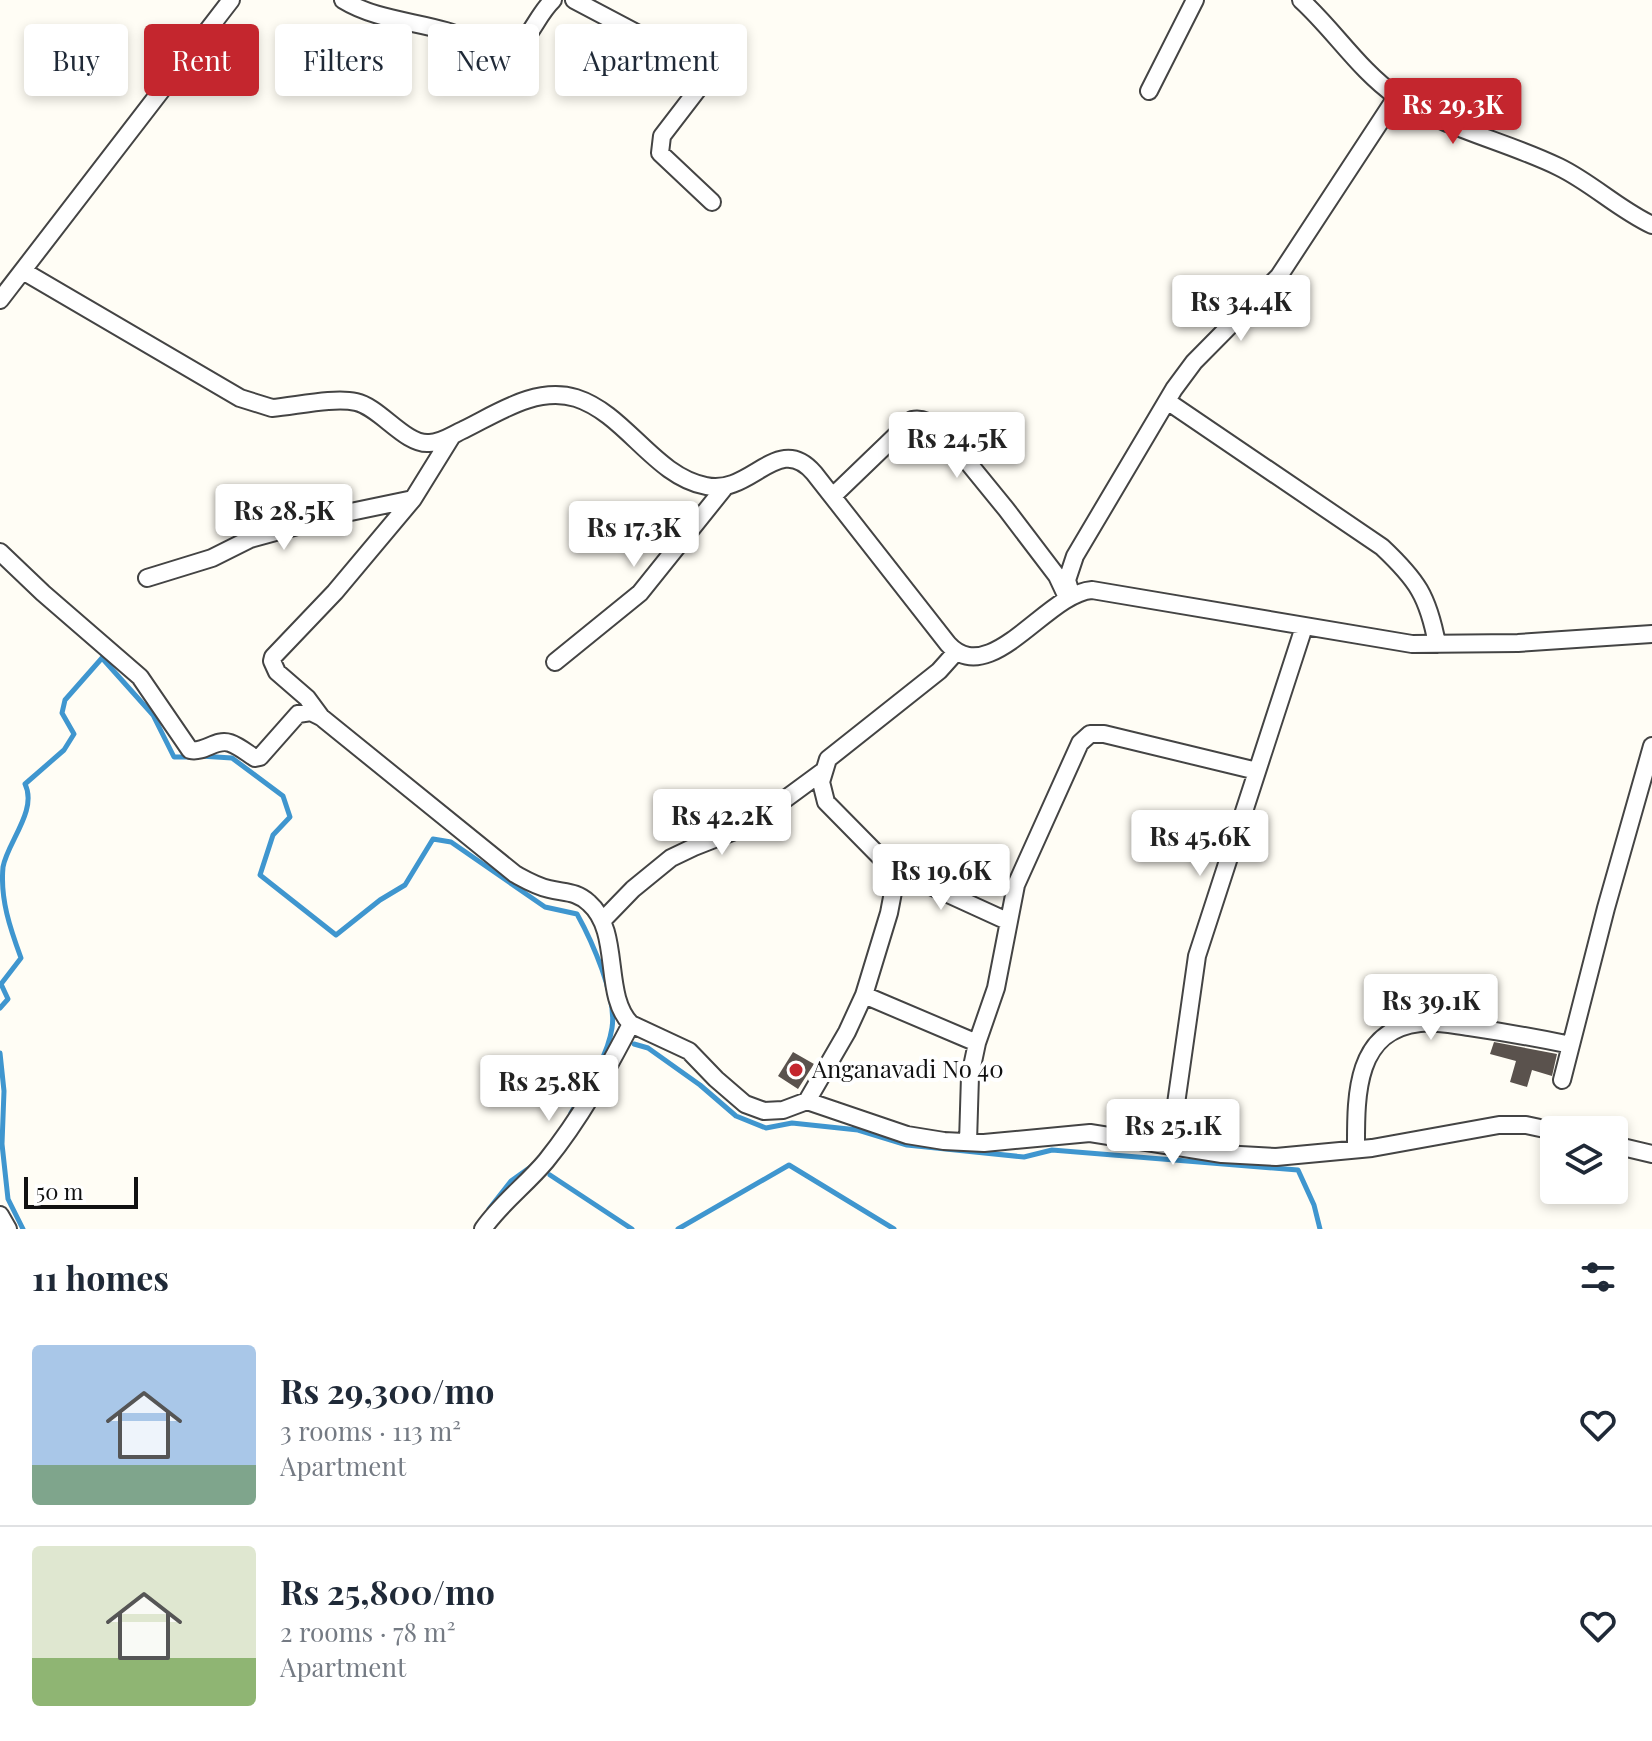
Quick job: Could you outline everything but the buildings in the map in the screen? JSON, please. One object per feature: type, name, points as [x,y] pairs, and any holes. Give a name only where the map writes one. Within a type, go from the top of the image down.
[{"type":"street","points":[[0,300],[231,0]]},
{"type":"street","points":[[343,0],[380,16],[448,32],[493,51],[511,52],[523,43],[541,12],[553,0]]},
{"type":"street","points":[[574,0],[692,60],[705,73],[705,80],[662,136],[660,153],[712,202]]},
{"type":"street","points":[[1149,91],[1195,0]]},
{"type":"street","points":[[1301,0],[1372,76],[1397,96],[1442,121],[1556,166],[1652,225]]},
{"type":"street","points":[[1069,596],[1067,580],[1075,556],[1167,401],[1194,362],[1279,276],[1397,96]]},
{"type":"street","points":[[23,271],[253,403],[272,408],[355,401],[428,444],[530,399],[561,395],[589,403],[693,483],[725,487],[739,483],[769,463],[787,458],[808,465],[956,652],[963,655],[1001,648],[1069,596],[1092,590],[1412,644],[1518,643],[1652,634]]},
{"type":"street","points":[[1167,401],[1382,547],[1418,587],[1431,610],[1437,644]]},
{"type":"street","points":[[833,496],[912,420],[933,424],[944,433],[1006,509],[1069,596]]},
{"type":"street","points":[[321,717],[307,698],[277,672],[273,657],[335,592],[413,499],[452,436]]},
{"type":"street","points":[[555,662],[640,593],[725,487]]},
{"type":"street","points":[[147,578],[212,558],[250,539],[341,514],[413,499]]},
{"type":"street","points":[[0,552],[140,677],[190,750],[200,751],[227,742],[255,758],[260,757],[298,714],[311,712],[515,874],[533,885],[578,894],[592,905],[602,921],[613,965],[617,1001],[623,1017],[631,1024],[689,1051],[745,1104],[764,1111],[783,1110],[807,1101],[907,1135],[944,1141],[984,1143],[1090,1133],[1222,1154],[1276,1157],[1356,1149],[1499,1125],[1540,1128]]},
{"type":"street","points":[[1170,1146],[1197,956],[1304,627]]},
{"type":"street","points":[[956,652],[939,671],[828,759],[822,772],[822,792],[826,802],[891,868],[1007,921]]},
{"type":"street","points":[[968,1142],[970,1076],[977,1043],[996,988],[1016,885],[1080,743],[1095,733],[1104,734],[1257,771]]},
{"type":"street","points":[[1562,1080],[1652,746]]},
{"type":"street","points":[[602,921],[633,889],[671,858],[750,825],[822,772]]},
{"type":"street","points":[[807,1101],[847,1032],[864,995],[889,913],[894,887],[891,868]]},
{"type":"street","points":[[864,995],[977,1043]]},
{"type":"street","points":[[1356,1149],[1358,1087],[1374,1048],[1391,1032],[1430,1022],[1571,1045]]},
{"type":"street","points":[[483,1229],[513,1193],[546,1161],[595,1091],[631,1024]]},
{"type":"street","points":[[1628,1148],[1652,1154]]},
{"type":"street","points":[[0,1215],[8,1229]]},
{"type":"waterway","points":[[0,1008],[8,999],[1,984],[21,958],[4,902],[3,867],[28,805],[25,784],[64,750],[74,734],[62,713],[65,700],[102,658],[153,715],[174,757],[190,757]]},
{"type":"waterway","points":[[200,756],[232,758],[283,796],[290,817],[273,835],[260,875],[336,935],[380,900],[405,885],[433,839],[451,842],[545,907],[577,914],[602,970],[613,1015],[606,1051],[571,1113]]},
{"type":"waterway","points":[[634,1044],[648,1048],[700,1085],[736,1116],[766,1128],[792,1123],[858,1130],[907,1145],[1024,1157],[1052,1150],[1298,1170],[1314,1205],[1320,1229]]},
{"type":"waterway","points":[[0,1053],[4,1091],[2,1144],[8,1199],[23,1229]]},
{"type":"waterway","points":[[678,1229],[789,1165],[894,1229]]},
{"type":"waterway","points":[[489,1209],[511,1181],[532,1166]]},
{"type":"waterway","points":[[550,1175],[632,1229]]},
{"type":"place","name":"Anganavadi No 40","points":[[796,1070]]}]
